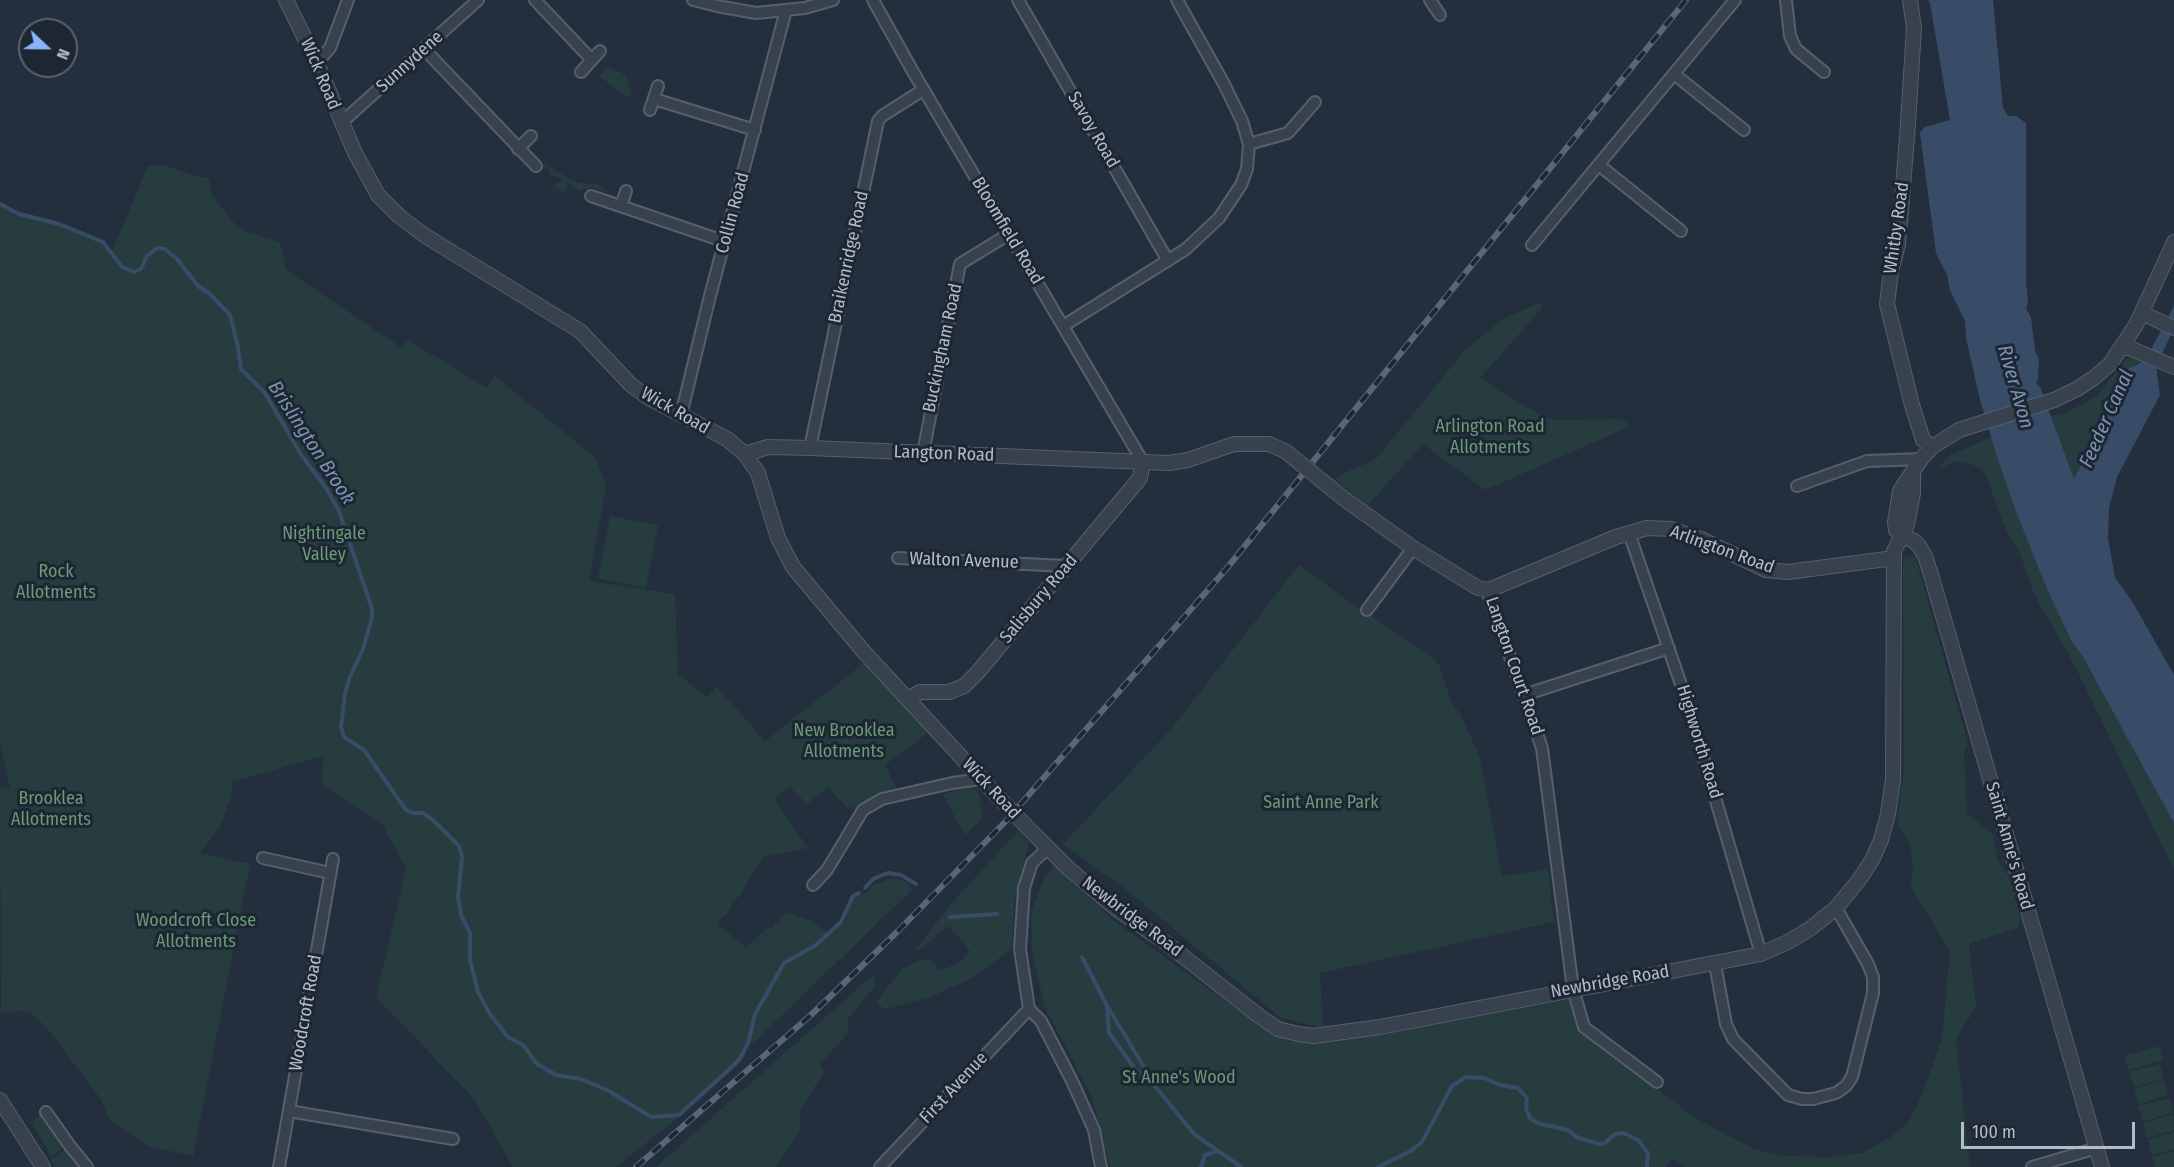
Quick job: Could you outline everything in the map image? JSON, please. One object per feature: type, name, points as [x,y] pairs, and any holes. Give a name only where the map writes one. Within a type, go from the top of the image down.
[{"type":"street","name":"Wick Road","points":[[286,0],[317,63],[341,123],[378,195],[399,216],[452,254],[530,298],[580,331],[632,385],[664,407],[727,439],[746,454],[758,473],[777,538],[793,567],[864,652],[1048,848]]},
{"type":"street","points":[[317,63],[330,48],[348,0]]},
{"type":"street","name":"Sunnydene","points":[[341,123],[478,0]]},
{"type":"street","points":[[535,0],[591,60]]},
{"type":"street","points":[[693,0],[756,13],[786,10],[833,0]]},
{"type":"street","name":"Bloomfield Road","points":[[873,0],[923,90],[1143,462]]},
{"type":"street","name":"Savoy Road","points":[[1018,0],[1168,261]]},
{"type":"street","points":[[1063,326],[1186,249],[1219,218],[1242,185],[1247,169],[1249,144],[1242,121],[1177,0]]},
{"type":"street","points":[[1430,0],[1440,15]]},
{"type":"street","points":[[1532,244],[1736,0]]},
{"type":"street","points":[[1786,0],[1790,36],[1796,49],[1824,72]]},
{"type":"street","name":"Whitby Road","points":[[1910,0],[1914,28],[1908,126],[1898,245],[1889,280],[1887,304],[1923,440],[1932,447]]},
{"type":"street","name":"Collin Road","points":[[681,415],[786,10]]},
{"type":"street","points":[[424,49],[536,166]]},
{"type":"street","points":[[581,72],[600,51]]},
{"type":"street","points":[[1674,74],[1744,130]]},
{"type":"street","points":[[658,86],[652,105],[755,130]]},
{"type":"street","name":"Braikenridge Road","points":[[810,448],[878,121],[923,90]]},
{"type":"street","points":[[1249,144],[1288,133],[1315,102]]},
{"type":"street","points":[[518,149],[531,136]]},
{"type":"street","points":[[1599,165],[1681,231]]},
{"type":"street","points":[[621,206],[626,190]]},
{"type":"street","points":[[591,196],[726,242]]},
{"type":"street","name":"Buckingham Road","points":[[923,453],[960,264],[1009,234]]},
{"type":"street","name":"Newbridge Road","points":[[1048,848],[1115,908],[1166,943],[1259,1016],[1278,1029],[1289,1033],[1314,1036],[1380,1027],[1715,964],[1761,954],[1788,942],[1811,928],[1836,908],[1859,880],[1872,861],[1888,814],[1893,779],[1894,551],[1908,525],[1913,494],[1913,473],[1921,459],[1932,447],[1959,430],[2054,400],[2077,389],[2110,364],[2142,314],[2174,242]]},
{"type":"street","points":[[2142,314],[2174,328]]},
{"type":"street","points":[[2123,347],[2171,366]]},
{"type":"street","name":"Langton Court Road","points":[[1143,462],[1169,463],[1188,460],[1233,444],[1252,442],[1269,444],[1285,451],[1347,501],[1413,548],[1478,588],[1489,590],[1489,597],[1542,748],[1573,989],[1584,1027],[1657,1082]]},
{"type":"street","name":"Langton Road","points":[[746,454],[768,447],[1143,462]]},
{"type":"street","points":[[1797,486],[1867,461],[1921,459]]},
{"type":"street","name":"Salisbury Road","points":[[908,699],[920,692],[949,692],[964,686],[978,672],[1140,478],[1143,462]]},
{"type":"street","name":"Arlington Road","points":[[1489,590],[1629,533],[1647,528],[1671,529],[1701,539],[1766,570],[1788,572],[1894,558]]},
{"type":"street","name":"Highworth Road","points":[[1629,533],[1688,702],[1761,954]]},
{"type":"street","name":"Saint Anne's Road","points":[[1901,536],[1914,541],[1925,556],[2102,1167]]},
{"type":"street","points":[[1367,610],[1413,548]]},
{"type":"street","name":"Walton Avenue","points":[[898,558],[1067,566]]},
{"type":"street","points":[[1524,695],[1669,648]]},
{"type":"street","points":[[813,885],[827,870],[863,810],[882,799],[952,783],[981,779]]},
{"type":"street","points":[[1048,848],[1032,863],[1024,888],[1020,949],[1029,1009],[1041,1021],[1072,1081],[1094,1130],[1101,1167]]},
{"type":"street","points":[[263,858],[330,873]]},
{"type":"street","name":"Woodcroft Road","points":[[279,1167],[333,859]]},
{"type":"street","points":[[1715,964],[1726,1024],[1733,1039],[1788,1095],[1813,1099],[1836,1093],[1846,1086],[1852,1077],[1873,993],[1873,977],[1836,908]]},
{"type":"street","name":"First Avenue","points":[[880,1167],[1029,1009]]},
{"type":"street","points":[[0,1100],[40,1166]]},
{"type":"street","points":[[289,1111],[453,1139]]},
{"type":"street","points":[[46,1112],[69,1146],[87,1167]]},
{"type":"street","points":[[2032,1167],[2097,1148]]},
{"type":"green space","points":[[607,67],[621,72],[626,77],[631,91],[629,98],[599,76]]},
{"type":"green space","points":[[546,164],[569,179],[579,183],[598,184],[607,190],[606,192],[591,187],[589,190],[582,188],[581,191],[568,182],[565,193],[552,186],[561,182],[562,178],[548,175],[551,172],[543,166]]},
{"type":"green space","name":"Nightingale Valley","points":[[148,166],[166,166],[195,176],[209,178],[212,195],[234,223],[246,232],[280,242],[286,270],[402,348],[408,340],[487,388],[495,376],[596,458],[606,486],[589,581],[675,594],[678,674],[707,697],[717,687],[765,741],[864,663],[929,732],[885,765],[898,791],[869,799],[855,810],[851,806],[848,808],[828,787],[807,804],[790,787],[774,799],[808,848],[763,857],[727,914],[717,923],[746,948],[768,927],[771,929],[786,912],[809,920],[831,935],[846,920],[851,901],[867,892],[875,884],[898,879],[907,883],[912,890],[749,1047],[741,1062],[680,1116],[616,1167],[513,1167],[474,1099],[376,997],[406,869],[382,824],[322,785],[323,756],[232,782],[231,797],[220,827],[200,853],[250,864],[193,1156],[148,1146],[110,1120],[100,1098],[47,1028],[29,1011],[1,1012],[0,789],[10,787],[0,745],[0,204],[19,214],[59,224],[103,242],[112,251]]},
{"type":"green space","name":"Arlington Road Allotments","points":[[1541,302],[1543,307],[1481,377],[1496,389],[1541,415],[1555,420],[1616,419],[1625,421],[1629,427],[1485,490],[1423,444],[1367,506],[1336,480],[1342,474],[1376,459],[1466,349],[1503,319]]},
{"type":"green space","points":[[2135,357],[2145,361],[2128,369],[2074,479],[2050,417],[2066,413],[2096,396],[2128,358]]},
{"type":"green space","points":[[1991,437],[2017,514],[2071,640],[2083,657],[2172,818],[2174,823],[2174,870],[2075,666],[2035,596],[2020,554],[2004,526],[1985,473],[1974,465],[1958,461],[1937,469],[1951,455]]},
{"type":"green space","points":[[610,516],[658,525],[646,588],[598,578]]},
{"type":"green space","name":"St Anne's Wood","points":[[1911,556],[1916,559],[1968,743],[1964,752],[1967,813],[1993,834],[1997,860],[2010,878],[2020,916],[2018,928],[1969,944],[1976,1007],[1956,1039],[1970,1167],[1686,1167],[1673,1159],[1666,1167],[1110,1167],[1092,1098],[1045,1007],[1032,954],[1031,913],[1044,878],[1054,866],[1112,919],[1271,1034],[1291,1042],[1305,1042],[1572,999],[1577,1024],[1594,1039],[1695,1118],[1754,1149],[1782,1156],[1831,1157],[1862,1153],[1889,1138],[1908,1123],[1921,1097],[1942,1039],[1950,951],[1911,887],[1913,864],[1910,845],[1899,827],[1898,813],[1904,768],[1903,564],[1905,557]]},
{"type":"green space","name":"Saint Anne Park","points":[[1299,565],[1418,647],[1434,659],[1440,667],[1450,699],[1462,717],[1480,758],[1502,876],[1548,869],[1554,922],[1320,973],[1323,1028],[1281,1018],[1128,891],[1063,844],[1173,727]]},
{"type":"green space","points":[[970,787],[978,790],[983,818],[965,835],[942,794]]},
{"type":"green space","points":[[1019,830],[1029,842],[1014,904],[1012,949],[972,978],[928,998],[886,1009],[880,1006],[877,1001],[902,969],[918,961],[930,959],[939,970],[958,964],[970,951],[949,926],[922,949],[915,950],[951,904]]},
{"type":"green space","points":[[874,974],[876,985],[847,1020],[849,1032],[820,1064],[824,1072],[800,1110],[800,1131],[776,1167],[656,1167]]},
{"type":"green space","points":[[2159,1046],[2163,1060],[2129,1070],[2125,1056]]},
{"type":"green space","points":[[2160,1064],[2164,1079],[2134,1087],[2129,1072]]},
{"type":"green space","points":[[2164,1080],[2168,1095],[2138,1104],[2134,1089]]},
{"type":"green space","points":[[2169,1098],[2173,1113],[2143,1121],[2138,1106]]},
{"type":"green space","points":[[41,1114],[66,1145],[50,1158],[48,1150],[31,1122]]},
{"type":"green space","points":[[2173,1115],[2174,1130],[2147,1138],[2143,1123]]},
{"type":"green space","points":[[2174,1132],[2174,1149],[2152,1155],[2148,1140]]},
{"type":"green space","points":[[67,1150],[80,1167],[55,1167],[50,1160]]},
{"type":"green space","points":[[2174,1151],[2174,1167],[2155,1167],[2152,1157]]},
{"type":"water","points":[[1928,0],[1993,0],[2003,108],[2008,116],[2016,116],[2026,123],[2028,301],[2026,309],[2031,317],[2035,351],[2039,360],[2036,383],[2040,387],[2074,479],[2129,368],[2145,361],[2174,306],[2174,328],[2156,366],[2160,395],[2117,477],[2109,508],[2108,538],[2115,578],[2132,601],[2174,675],[2174,823],[2083,657],[2071,640],[2047,589],[1998,460],[1980,400],[1966,338],[1965,321],[1936,253],[1920,133],[1925,127],[1950,120]]},
{"type":"waterway","name":"Brislington Brook","points":[[0,204],[19,214],[59,224],[103,242],[122,267],[134,272],[141,269],[147,256],[157,248],[165,249],[177,259],[198,286],[210,294],[230,315],[241,369],[265,393],[300,453],[326,488],[339,511],[372,609],[372,618],[363,649],[349,679],[345,694],[341,727],[344,737],[364,750],[406,810],[423,813],[459,846],[462,857],[458,897],[461,915],[470,933],[470,960],[478,992],[490,1014],[508,1037],[523,1045],[537,1064],[556,1075],[581,1079],[609,1091],[651,1117],[679,1115],[742,1055],[749,1040],[755,1014],[784,963],[816,945],[841,922],[853,896],[859,893]]},
{"type":"waterway","name":"Brislington Brook","points":[[865,888],[873,879],[888,873],[901,875],[916,884]]},
{"type":"waterway","name":"Brislington Brook","points":[[950,917],[997,914]]},
{"type":"waterway","name":"Brislington Brook","points":[[1082,957],[1107,1006],[1109,1033],[1135,1069],[1155,1086],[1194,1134],[1241,1167]]},
{"type":"waterway","name":"Brislington Brook","points":[[1109,1009],[1153,1082]]},
{"type":"waterway","name":"Brislington Brook","points":[[1378,1167],[1411,1151],[1422,1142],[1452,1086],[1466,1077],[1484,1078],[1500,1085],[1518,1088],[1527,1098],[1526,1109],[1530,1118],[1537,1123],[1568,1130],[1576,1137],[1599,1144],[1605,1143],[1615,1134],[1623,1133],[1638,1140],[1648,1153],[1647,1167]]},
{"type":"waterway","points":[[1201,1167],[1205,1155],[1218,1151]]},
{"type":"railway","points":[[636,1167],[811,1015],[898,931],[1005,822],[1227,568],[1686,0]]},
{"type":"water label","name":"River Avon","points":[[2015,387]]},
{"type":"water label","name":"Feeder Canal","points":[[2107,419]]},
{"type":"park label","name":"Rock Allotments","points":[[56,582]]},
{"type":"park label","name":"New Brooklea Allotments","points":[[844,741]]},
{"type":"park label","name":"Brooklea Allotments","points":[[51,809]]},
{"type":"park label","name":"Woodcroft Close Allotments","points":[[196,931]]}]
